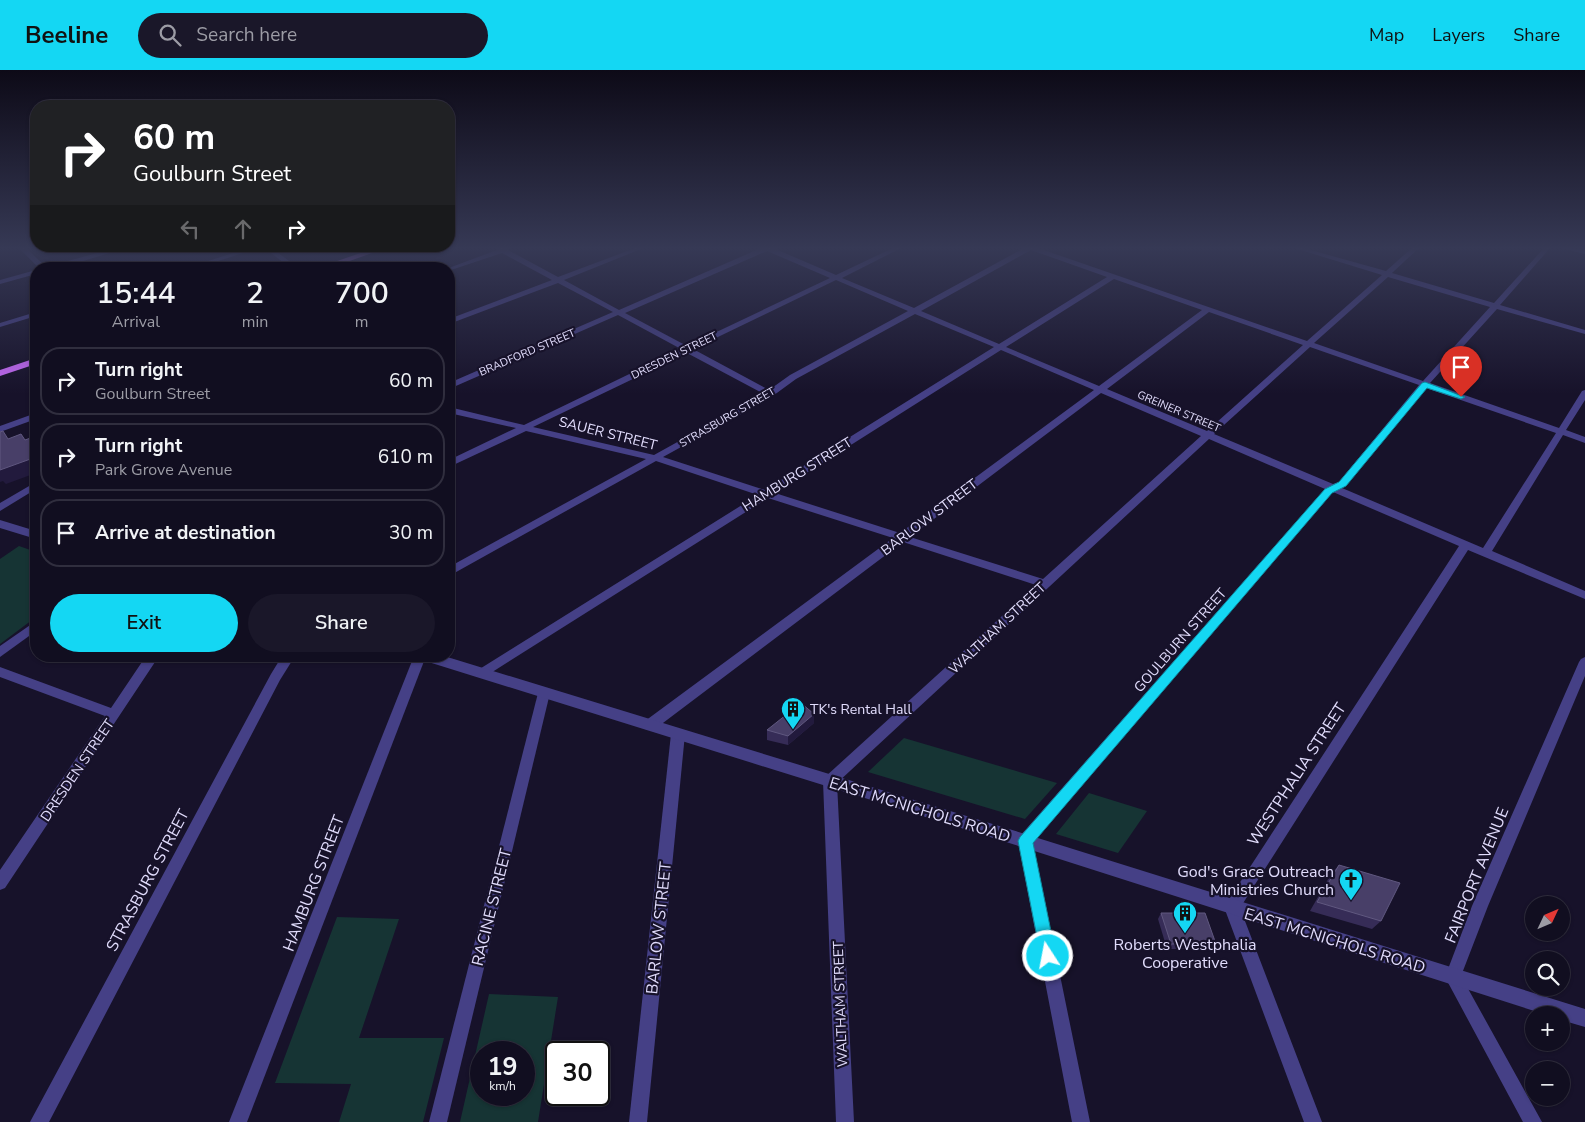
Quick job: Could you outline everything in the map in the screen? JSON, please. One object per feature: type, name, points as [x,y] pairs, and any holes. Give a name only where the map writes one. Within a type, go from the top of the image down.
[{"type":"main road","points":[[0,372],[30,363]]},
{"type":"street","points":[[455,320],[516,296]]},
{"type":"street","points":[[588,296],[770,394]]},
{"type":"street","name":"BRADFORD STREET","points":[[455,383],[657,296]]},
{"type":"street","name":"DRESDEN STREET","points":[[455,461],[796,296]]},
{"type":"street","name":"GREINER STREET","points":[[881,296],[1585,595]]},
{"type":"street","name":"STRASBURG STREET","points":[[455,569],[770,394],[793,377],[940,296]]},
{"type":"street","name":"HAMBURG STREET","points":[[482,673],[1081,296]]},
{"type":"street","points":[[1171,296],[1585,440]]},
{"type":"street","name":"WALTHAM STREET","points":[[844,1122],[830,781],[1362,296]]},
{"type":"street","points":[[1462,296],[1585,332]]},
{"type":"street","name":"GOULBURN STREET","points":[[1026,841],[1323,497],[1333,488],[1342,484],[1425,384],[1505,296]]},
{"type":"street","name":"BARLOW STREET","points":[[650,725],[1208,309]]},
{"type":"street","points":[[0,325],[30,316]]},
{"type":"street","points":[[1486,552],[1585,393]]},
{"type":"street","name":"SAUER STREET","points":[[455,411],[655,458],[1045,584]]},
{"type":"street","points":[[0,429],[30,418]]},
{"type":"street","points":[[0,508],[30,489]]},
{"type":"street","points":[[0,524],[30,533]]},
{"type":"street","name":"WESTPHALIA STREET","points":[[1232,907],[1466,544]]},
{"type":"street","points":[[0,652],[30,630]]},
{"type":"street","name":"DRESDEN STREET","points":[[0,883],[149,662]]},
{"type":"street","name":"STRASBURG STREET","points":[[39,1122],[266,695],[285,662]]},
{"type":"street","name":"HAMBURG STREET","points":[[238,1122],[418,662]]},
{"type":"street","name":"EAST MCNICHOLS ROAD","points":[[446,662],[1026,841],[1585,1018]]},
{"type":"street","name":"FAIRPORT AVENUE","points":[[1453,977],[1480,906],[1585,662]]},
{"type":"street","points":[[0,672],[114,714]]},
{"type":"street","name":"RACINE STREET","points":[[438,1122],[544,692]]},
{"type":"street","name":"BARLOW STREET","points":[[638,1122],[678,734]]},
{"type":"street","points":[[1026,841],[1081,1122]]},
{"type":"street","points":[[1232,907],[1313,1122]]},
{"type":"street","points":[[1453,977],[1533,1122]]},
{"type":"green space","points":[[19,546],[30,550],[30,622],[0,644],[0,559]]},
{"type":"green space","points":[[904,738],[1057,783],[1025,819],[868,772]]},
{"type":"green space","points":[[1089,793],[1147,811],[1118,853],[1056,834]]},
{"type":"green space","points":[[337,917],[399,919],[359,1038],[444,1038],[423,1122],[339,1122],[351,1084],[275,1083]]},
{"type":"green space","points":[[489,994],[558,997],[551,1041],[545,1041],[545,1078],[538,1122],[460,1122],[470,1078],[470,1106],[535,1106],[535,1041],[478,1041]]},
{"type":"building","points":[[3,431],[8,439],[21,434],[25,440],[30,438],[30,459],[0,470],[0,432]]},
{"type":"building","points":[[801,703],[814,714],[788,736],[767,730]]},
{"type":"building","name":"God's Grace Outreach Ministries Church","points":[[1339,865],[1400,883],[1381,921],[1317,902]]},
{"type":"building","name":"Roberts Westphalia Cooperative","points":[[1161,913],[1205,913],[1216,944],[1171,944]]},
{"type":"place","name":"TK's Rental Hall","points":[[793,730]]},
{"type":"place","name":"God's Grace Outreach Ministries Church","points":[[1351,901]]},
{"type":"place","name":"Roberts Westphalia Cooperative","points":[[1185,934]]},
{"type":"route","points":[[1048,956],[1026,841],[1328,491],[1342,484],[1425,384],[1461,397]]}]
